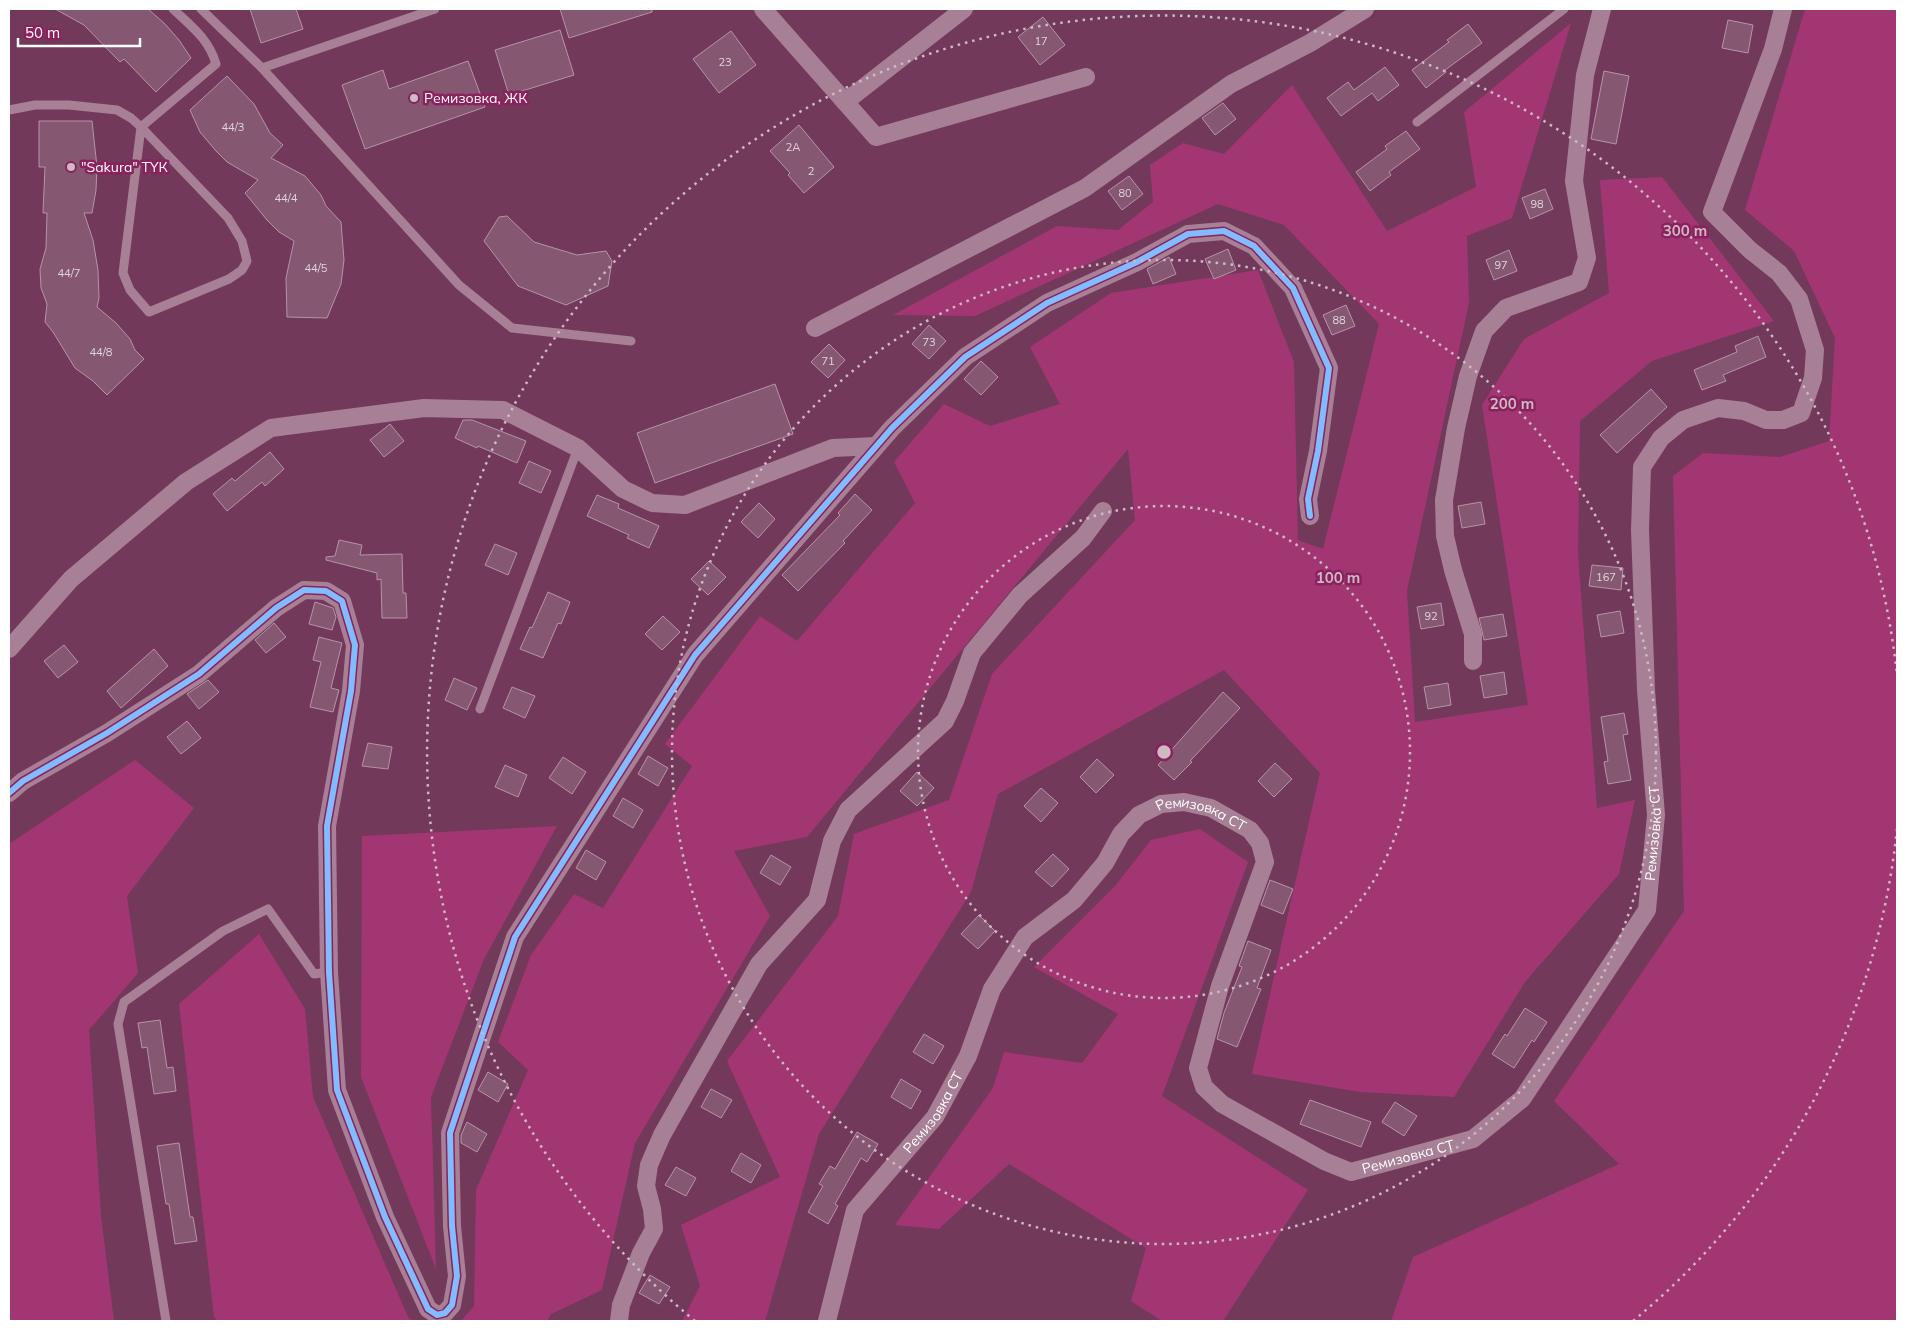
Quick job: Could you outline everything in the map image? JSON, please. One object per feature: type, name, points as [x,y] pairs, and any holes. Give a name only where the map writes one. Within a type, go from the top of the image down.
[{"type":"street","points":[[763,9],[876,137],[1086,77]]},
{"type":"street","points":[[845,102],[964,9]]},
{"type":"street","points":[[815,328],[1085,188],[1231,84],[1310,44],[1365,9]]},
{"type":"street","points":[[1474,661],[1473,634],[1453,570],[1445,536],[1444,500],[1456,428],[1468,376],[1484,331],[1506,308],[1578,282],[1588,258],[1574,181],[1585,75],[1602,9]]},
{"type":"street","name":"Ремизовка СТ","points":[[827,1321],[855,1210],[935,1116],[968,1056],[992,990],[1025,937],[1074,900],[1106,863],[1121,834],[1138,815],[1161,804],[1184,802],[1211,808],[1250,830],[1260,844],[1265,862],[1220,986],[1198,1068],[1204,1087],[1222,1104],[1324,1161],[1351,1172],[1473,1139],[1522,1099],[1647,910],[1656,815],[1646,690],[1640,530],[1642,466],[1661,438],[1683,420],[1718,408],[1744,411],[1766,420],[1783,420],[1801,413],[1814,378],[1815,350],[1799,299],[1779,273],[1750,250],[1712,212],[1774,49],[1783,9]]},
{"type":"street","points":[[9,794],[24,781],[107,733],[199,674],[276,608],[304,590],[326,591],[342,601],[355,645],[351,691],[327,826],[329,972],[337,1090],[385,1217],[428,1310],[436,1315],[445,1313],[452,1305],[457,1276],[452,1226],[450,1134],[515,937],[695,655],[892,428],[965,357],[1047,303],[1137,262],[1188,234],[1224,231],[1254,246],[1293,288],[1329,368],[1318,451],[1308,499],[1310,516]]},
{"type":"street","points":[[9,649],[71,579],[186,482],[271,428],[424,408],[502,410],[578,448],[623,489],[652,503],[685,505],[833,448],[876,446]]},
{"type":"street","points":[[619,1321],[625,1296],[641,1253],[654,1229],[652,1209],[646,1186],[649,1165],[662,1135],[759,964],[817,900],[832,841],[848,810],[945,721],[955,701],[972,653],[1020,596],[1083,538],[1103,511]]},
{"type":"lane","points":[[9,110],[35,105],[69,105],[117,110],[131,118],[141,127],[228,218],[242,241],[246,261],[242,270],[229,279],[149,312],[130,290],[122,273],[141,127],[216,64],[212,50],[203,37],[173,9]]},
{"type":"lane","points":[[201,9],[262,68],[459,285],[512,328],[631,341]]},
{"type":"lane","points":[[262,68],[435,9]]},
{"type":"lane","points":[[1417,122],[1564,9]]},
{"type":"lane","points":[[480,709],[578,448]]},
{"type":"lane","points":[[166,1321],[118,1024],[124,1002],[224,931],[268,909],[314,974],[329,972]]},
{"type":"shaded area","points":[[1805,9],[1897,9],[1897,1321],[1391,1321],[1413,1257],[1619,1164],[1554,1101],[1684,911],[1673,476],[1703,453],[1780,457],[1829,441],[1835,338],[1794,251],[1745,210]]},
{"type":"shaded area","points":[[1571,23],[1512,218],[1467,236],[1469,303],[1407,591],[1415,722],[1528,705],[1482,405],[1524,339],[1609,293],[1600,180],[1662,177],[1774,321],[1652,361],[1580,421],[1578,554],[1597,808],[1635,800],[1619,874],[1525,982],[1454,1097],[1360,1092],[1252,1074],[1320,773],[1224,670],[998,794],[971,892],[819,1134],[765,1321],[682,1321],[700,1286],[681,1225],[780,1177],[727,1061],[838,916],[854,834],[949,800],[992,674],[1135,520],[1128,449],[807,837],[734,851],[770,916],[635,1143],[602,1290],[551,1314],[547,1321],[461,1321],[474,1306],[476,1190],[528,1070],[498,1042],[531,955],[574,894],[603,908],[692,766],[665,744],[760,616],[797,641],[915,503],[894,462],[944,404],[990,426],[1060,404],[1030,347],[1111,293],[1258,270],[1294,362],[1298,540],[1323,549],[1379,324],[1284,225],[1218,204],[975,316],[893,315],[1057,226],[1118,230],[1153,202],[1150,165],[1183,143],[1224,154],[1292,85],[1387,231],[1476,187],[1464,112]]},
{"type":"shaded area","points":[[135,760],[194,808],[127,896],[138,973],[89,1030],[101,1216],[114,1321],[9,1321],[9,844]]},
{"type":"shaded area","points":[[557,826],[484,959],[431,1097],[436,1269],[361,1077],[362,836]]},
{"type":"shaded area","points":[[1200,829],[1248,862],[1162,1096],[1308,1190],[1223,1321],[1162,1321],[1131,1301],[1146,1248],[1009,1164],[939,1229],[895,1225],[993,1088],[1004,1052],[1082,1063],[1118,1014],[1034,967],[1115,886],[1151,840]]},
{"type":"shaded area","points":[[259,934],[305,1009],[313,1097],[408,1317],[413,1321],[218,1321],[214,1317],[179,1004]]},
{"type":"building","points":[[55,9],[148,9],[165,24],[191,58],[156,92],[124,59],[120,62],[84,25]]},
{"type":"building","points":[[250,9],[296,9],[303,29],[261,43]]},
{"type":"building","points":[[560,9],[652,9],[652,12],[569,38]]},
{"type":"building","points":[[1043,17],[1065,45],[1040,65],[1018,37]]},
{"type":"building","points":[[1728,20],[1753,25],[1748,53],[1722,48]]},
{"type":"building","points":[[1468,24],[1482,43],[1445,70],[1446,72],[1426,88],[1412,70],[1449,42],[1447,40]]},
{"type":"building","points":[[560,30],[574,75],[509,95],[495,50]]},
{"type":"building","points":[[731,31],[756,65],[719,93],[693,59]]},
{"type":"building","name":"Ремизовка, ЖК","points":[[468,61],[485,107],[365,149],[342,85],[383,70],[389,89]]},
{"type":"building","points":[[1385,67],[1399,85],[1378,101],[1372,93],[1341,116],[1327,98],[1348,82],[1354,90]]},
{"type":"building","points":[[1604,71],[1629,76],[1616,144],[1591,139]]},
{"type":"building","points":[[227,76],[254,104],[270,133],[283,145],[271,158],[305,176],[321,195],[326,206],[341,222],[344,260],[341,284],[327,318],[287,317],[286,278],[294,241],[279,232],[245,193],[258,180],[227,162],[216,151],[200,132],[190,110]]},
{"type":"building","points":[[1223,103],[1236,119],[1215,135],[1202,118]]},
{"type":"building","points":[[39,121],[92,121],[97,167],[96,190],[92,213],[84,213],[93,240],[98,270],[99,298],[97,307],[116,323],[130,339],[135,350],[144,359],[107,395],[93,381],[75,368],[45,322],[47,304],[41,288],[40,269],[46,248],[47,213],[43,213],[45,167],[39,167]]},
{"type":"building","points":[[799,125],[834,167],[804,193],[788,175],[790,173],[770,151]]},
{"type":"building","points":[[1406,131],[1420,149],[1389,172],[1391,175],[1370,191],[1356,172],[1387,149],[1385,146]]},
{"type":"building","points":[[1129,176],[1143,194],[1122,210],[1108,191]]},
{"type":"building","points":[[1545,189],[1553,209],[1530,219],[1522,198]]},
{"type":"building","points":[[507,216],[534,242],[577,255],[606,251],[612,261],[608,286],[566,305],[518,286],[484,241],[499,217]]},
{"type":"building","points":[[1228,249],[1236,270],[1214,279],[1205,259]]},
{"type":"building","points":[[1509,250],[1517,271],[1494,280],[1486,260]]},
{"type":"building","points":[[1169,257],[1176,274],[1153,284],[1147,269]]},
{"type":"building","points":[[1346,305],[1355,326],[1332,335],[1323,315]]},
{"type":"building","points":[[929,325],[946,341],[929,359],[912,344]]},
{"type":"building","points":[[1758,336],[1766,357],[1723,375],[1726,381],[1702,390],[1694,370],[1737,352],[1735,346]]},
{"type":"building","points":[[829,344],[845,360],[828,378],[811,362]]},
{"type":"building","points":[[981,361],[998,377],[981,395],[964,379]]},
{"type":"building","points":[[775,384],[793,434],[655,483],[637,433]]},
{"type":"building","points":[[1651,389],[1667,407],[1617,453],[1600,435]]},
{"type":"building","points":[[463,420],[472,420],[526,441],[517,463],[455,438]]},
{"type":"building","points":[[390,424],[404,441],[384,457],[370,440]]},
{"type":"building","points":[[270,452],[284,469],[265,486],[262,482],[227,511],[213,494],[232,478],[235,481]]},
{"type":"building","points":[[529,461],[551,471],[541,493],[519,483]]},
{"type":"building","points":[[855,494],[872,510],[843,541],[845,543],[798,591],[782,575],[840,515],[838,513]]},
{"type":"building","points":[[597,495],[619,504],[618,508],[659,526],[649,548],[627,538],[629,535],[587,516]]},
{"type":"building","points":[[1481,502],[1485,524],[1462,528],[1458,506]]},
{"type":"building","points":[[759,503],[775,519],[758,538],[741,522]]},
{"type":"building","points":[[339,540],[362,545],[360,555],[402,554],[403,593],[406,593],[407,618],[382,618],[381,579],[377,580],[377,573],[326,560],[326,557],[335,556]]},
{"type":"building","points":[[495,544],[517,553],[508,575],[485,565]]},
{"type":"building","points":[[709,561],[726,577],[708,595],[691,579]]},
{"type":"building","points":[[1592,565],[1623,568],[1621,590],[1589,586]]},
{"type":"building","points":[[548,592],[570,602],[561,624],[558,623],[543,658],[520,649],[530,627],[532,628]]},
{"type":"building","points":[[315,602],[333,608],[336,617],[332,630],[309,624]]},
{"type":"building","points":[[1441,603],[1444,625],[1421,629],[1417,607]]},
{"type":"building","points":[[1620,611],[1624,633],[1601,637],[1597,615]]},
{"type":"building","points":[[1503,614],[1507,636],[1484,640],[1479,618]]},
{"type":"building","points":[[663,616],[680,632],[662,650],[645,634]]},
{"type":"building","points":[[274,623],[286,637],[266,653],[255,640]]},
{"type":"building","points":[[319,637],[342,643],[331,688],[339,690],[333,712],[310,707],[321,662],[313,660]]},
{"type":"building","points":[[64,645],[78,662],[58,678],[44,661]]},
{"type":"building","points":[[154,649],[168,666],[121,708],[107,691]]},
{"type":"building","points":[[1504,672],[1507,694],[1484,698],[1480,676]]},
{"type":"building","points":[[454,678],[477,688],[467,710],[445,700]]},
{"type":"building","points":[[208,680],[219,692],[199,709],[187,694]]},
{"type":"building","points":[[1448,683],[1451,705],[1428,709],[1424,687]]},
{"type":"building","points":[[512,687],[535,696],[525,718],[503,708]]},
{"type":"building","points":[[1223,692],[1240,708],[1174,780],[1158,765]]},
{"type":"building","points":[[1624,713],[1628,734],[1623,735],[1631,780],[1608,784],[1604,762],[1608,761],[1601,717]]},
{"type":"building","points":[[187,721],[201,738],[181,754],[167,737]]},
{"type":"building","points":[[368,743],[392,747],[388,769],[362,766]]},
{"type":"building","points":[[648,756],[668,768],[658,786],[638,774]]},
{"type":"building","points":[[563,757],[586,772],[572,794],[549,778]]},
{"type":"building","points":[[1097,759],[1114,775],[1096,793],[1080,777]]},
{"type":"building","points":[[1275,763],[1292,779],[1274,797],[1258,781]]},
{"type":"building","points":[[505,765],[527,775],[518,797],[495,787]]},
{"type":"building","points":[[917,772],[934,788],[917,806],[900,791]]},
{"type":"building","points":[[1041,788],[1058,803],[1041,822],[1024,806]]},
{"type":"building","points":[[623,798],[643,810],[633,828],[613,816]]},
{"type":"building","points":[[586,850],[606,862],[596,880],[576,868]]},
{"type":"building","points":[[1053,854],[1069,869],[1052,887],[1035,872]]},
{"type":"building","points":[[771,855],[791,867],[780,885],[760,873]]},
{"type":"building","points":[[1270,880],[1293,889],[1283,914],[1261,905]]},
{"type":"building","points":[[979,915],[995,931],[978,949],[961,934]]},
{"type":"building","points":[[1248,941],[1271,950],[1257,988],[1261,989],[1237,1047],[1217,1039],[1224,1013],[1242,967],[1239,966]]},
{"type":"building","points":[[1525,1008],[1547,1022],[1534,1042],[1532,1040],[1514,1068],[1492,1054],[1505,1034],[1507,1036]]},
{"type":"building","points":[[160,1020],[167,1068],[173,1067],[176,1091],[154,1094],[147,1047],[142,1048],[138,1023]]},
{"type":"building","points":[[924,1034],[944,1046],[933,1064],[913,1052]]},
{"type":"building","points":[[488,1072],[508,1084],[498,1102],[478,1090]]},
{"type":"building","points":[[901,1079],[921,1091],[911,1109],[891,1097]]},
{"type":"building","points":[[711,1089],[732,1100],[721,1118],[701,1107]]},
{"type":"building","points":[[1310,1100],[1371,1122],[1361,1147],[1300,1124]]},
{"type":"building","points":[[1395,1102],[1417,1116],[1404,1136],[1382,1122]]},
{"type":"building","points":[[467,1122],[487,1134],[477,1152],[461,1143],[461,1135]]},
{"type":"building","points":[[857,1132],[878,1144],[867,1162],[861,1158],[835,1204],[838,1206],[828,1224],[808,1212],[823,1186],[819,1184],[830,1166],[835,1169]]},
{"type":"building","points":[[179,1143],[190,1217],[193,1217],[197,1241],[175,1244],[169,1204],[166,1204],[157,1146]]},
{"type":"building","points":[[741,1153],[761,1165],[751,1183],[731,1171]]},
{"type":"building","points":[[676,1167],[696,1178],[686,1196],[665,1185]]},
{"type":"building","points":[[650,1275],[670,1287],[659,1304],[639,1293]]},
{"type":"cycle path","points":[[9,793],[23,781],[107,733],[199,674],[276,608],[304,590],[326,591],[342,601],[355,645],[351,691],[327,826],[329,972],[337,1090],[385,1217],[428,1309],[437,1315],[445,1313],[452,1305],[457,1276],[452,1226],[450,1133],[515,937],[695,655],[892,428],[965,357],[1047,303],[1137,262],[1188,234],[1224,231],[1254,246],[1293,288],[1329,368],[1318,451],[1308,499],[1310,516]]},
{"type":"place","name":"Ремизовка, ЖК","points":[[414,98]]},
{"type":"place","name":"\"Sakura\" ТҮК","points":[[71,167]]}]
